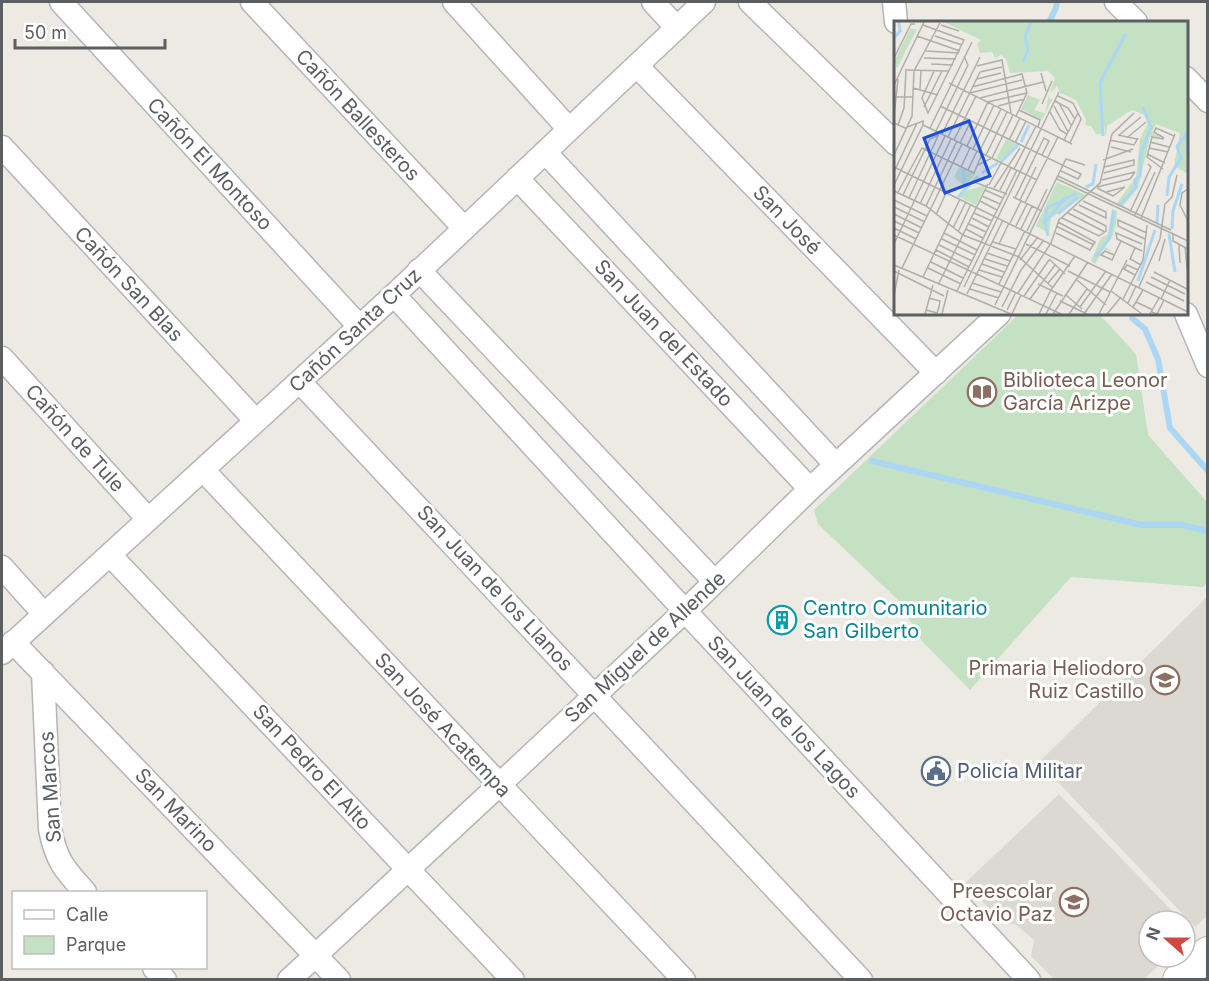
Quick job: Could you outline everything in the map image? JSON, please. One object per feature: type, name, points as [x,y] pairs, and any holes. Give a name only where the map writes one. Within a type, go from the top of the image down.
[{"type":"street","name":"Cañón El Montoso","points":[[61,2],[360,326]]},
{"type":"street","name":"Cañón Ballesteros","points":[[252,2],[464,228]]},
{"type":"street","points":[[454,2],[569,129]]},
{"type":"street","points":[[653,2],[677,28]]},
{"type":"street","name":"Cañón Santa Cruz","points":[[7,648],[394,295],[704,2]]},
{"type":"street","points":[[750,2],[894,142]]},
{"type":"street","points":[[894,2],[896,21]]},
{"type":"street","points":[[1116,2],[1135,21]]},
{"type":"street","name":"San José","points":[[637,66],[936,374]]},
{"type":"street","points":[[1188,80],[1208,101]]},
{"type":"street","name":"Cañón San Blas","points":[[2,147],[256,422]]},
{"type":"street","name":"San Juan del Estado","points":[[545,152],[836,465]]},
{"type":"street","name":"San Juan del Estado","points":[[517,178],[810,489]]},
{"type":"street","points":[[419,270],[714,582]]},
{"type":"street","name":"San Juan de los Lagos","points":[[394,295],[1029,980]]},
{"type":"street","name":"San Miguel de Allende","points":[[289,980],[998,315]]},
{"type":"street","points":[[1187,315],[1205,351]]},
{"type":"street","name":"Cañón de Tule","points":[[2,358],[148,519]]},
{"type":"street","name":"San Juan de los Llanos","points":[[300,381],[861,980]]},
{"type":"street","name":"San José Acatempa","points":[[203,470],[684,980]]},
{"type":"street","name":"San Pedro El Alto","points":[[110,555],[513,980]]},
{"type":"street","points":[[2,567],[44,614]]},
{"type":"street","name":"San Marino","points":[[7,648],[43,672],[339,980]]},
{"type":"street","name":"San Marcos","points":[[43,672],[50,829],[55,852],[65,871],[84,891]]},
{"type":"street","points":[[1179,980],[1206,957]]},
{"type":"shaded area","name":"Primaria Heliodoro Ruiz Castillo","points":[[1207,597],[1208,915],[1197,925],[1197,909],[1178,909],[1039,762]]},
{"type":"shaded area","name":"Preescolar Octavio Paz","points":[[1059,794],[1170,909],[1137,909],[1137,969],[1155,969],[1144,979],[1054,979],[1031,956],[1034,940],[1015,924],[1004,924],[965,883]]},
{"type":"green space","points":[[1018,315],[1100,315],[1136,354],[1148,435],[1207,502],[1207,583],[1203,587],[1071,577],[970,690],[922,641],[898,600],[818,524],[814,510]]},
{"type":"waterway","points":[[1050,21],[1057,2]]},
{"type":"waterway","points":[[1133,315],[1132,318],[1145,329],[1158,359],[1170,428],[1208,471]]},
{"type":"waterway","points":[[872,461],[1142,525],[1182,525],[1208,531]]},
{"type":"place","name":"Biblioteca Leonor García Arizpe","points":[[982,392]]},
{"type":"place","name":"Centro Comunitario San Gilberto","points":[[782,620]]},
{"type":"place","name":"Primaria Heliodoro Ruiz Castillo","points":[[1165,680]]},
{"type":"place","name":"Policía Militar","points":[[936,771]]},
{"type":"place","name":"Preescolar Octavio Paz","points":[[1074,902]]}]
